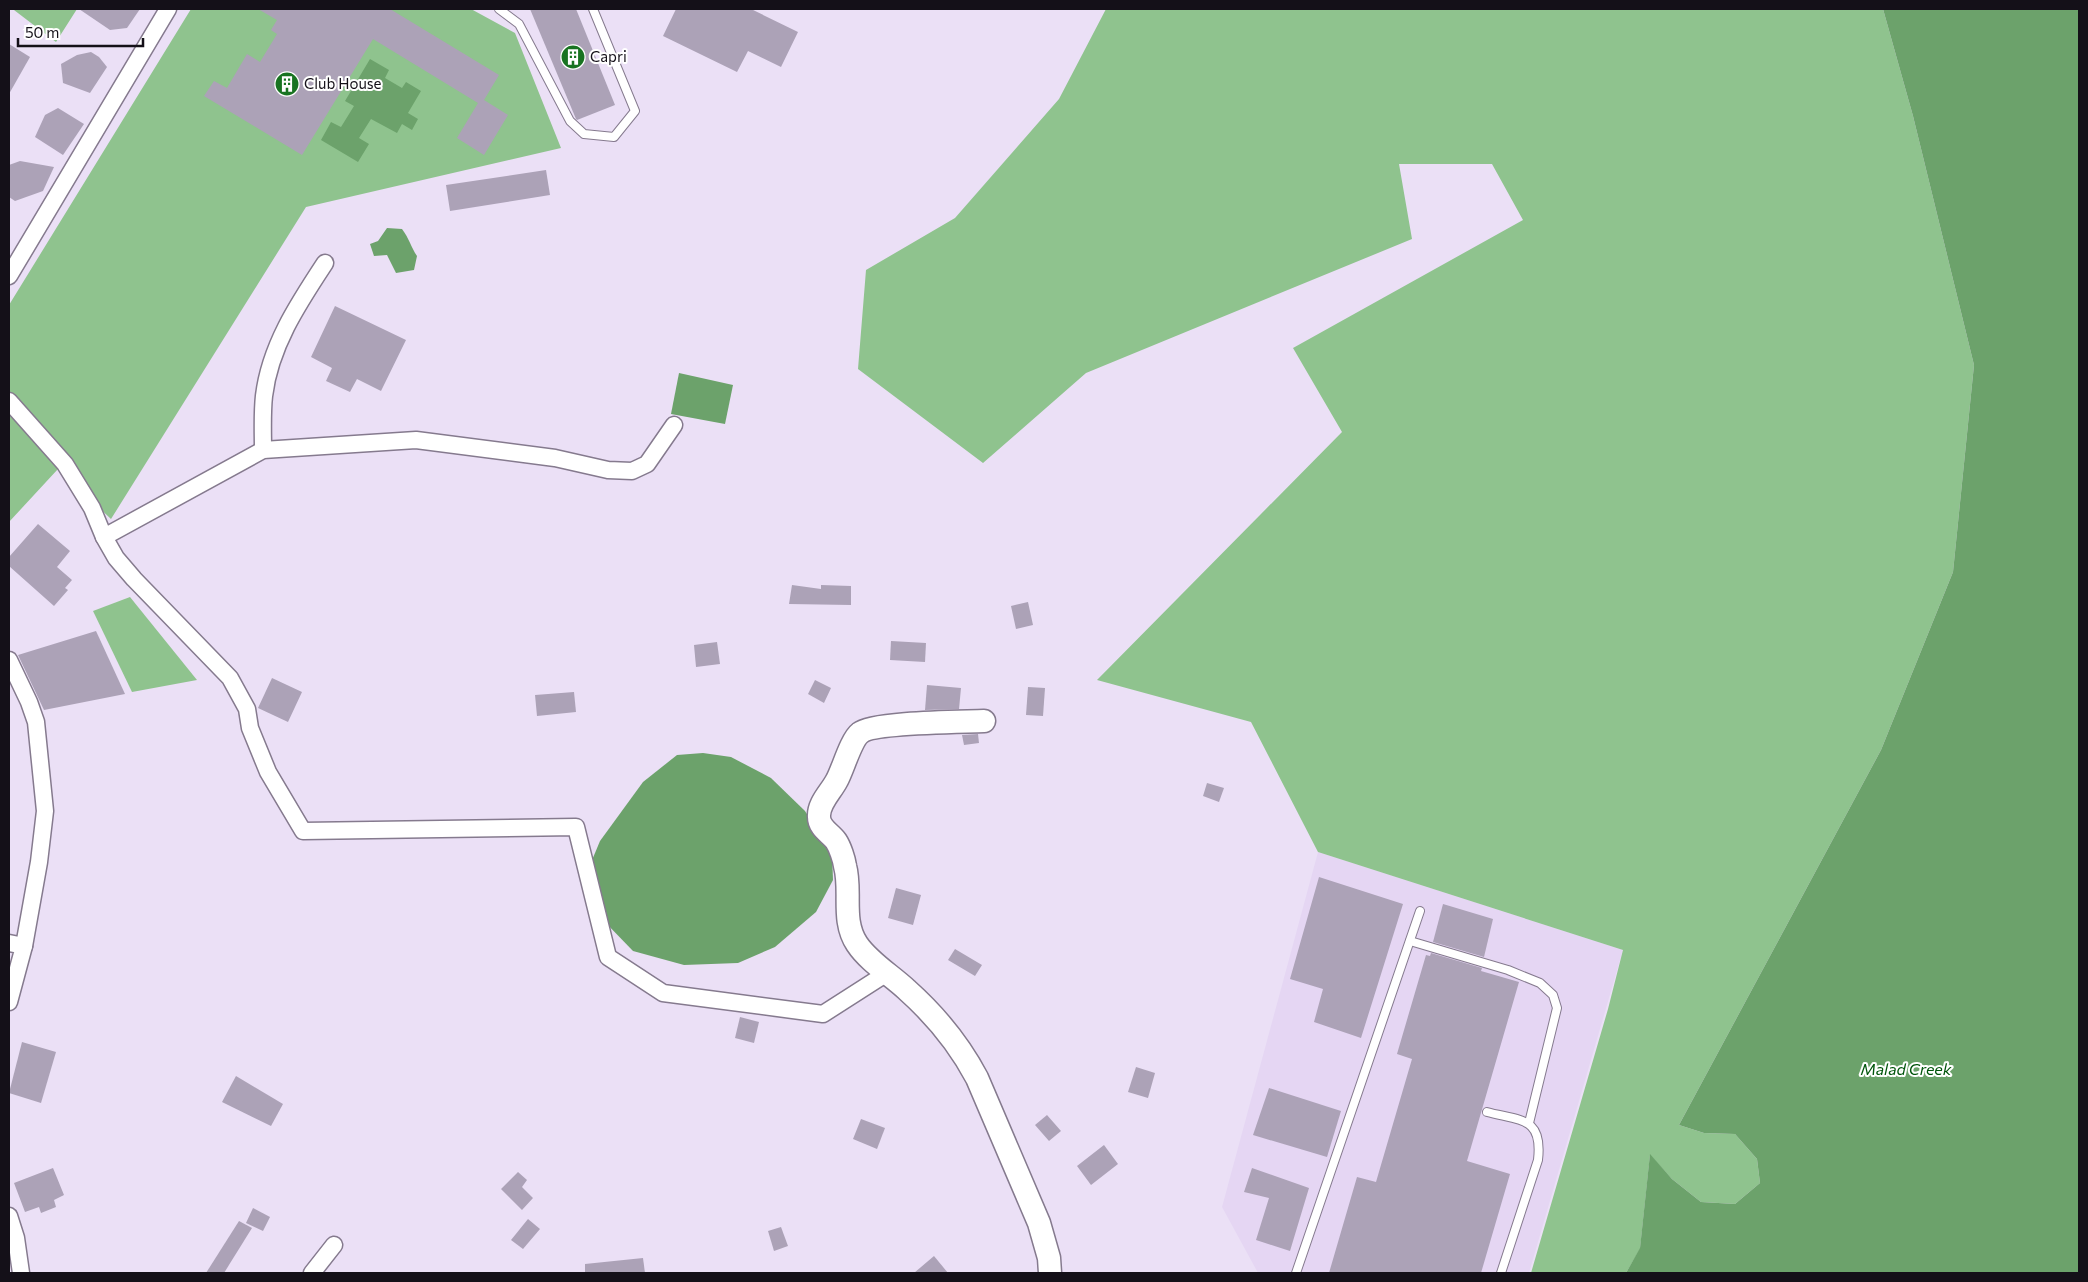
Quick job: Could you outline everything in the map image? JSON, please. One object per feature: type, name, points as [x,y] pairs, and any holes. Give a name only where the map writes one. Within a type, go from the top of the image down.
[{"type":"street","points":[[9,276],[14,251],[168,9]]},
{"type":"street","points":[[263,450],[264,396],[275,352],[290,316],[324,263]]},
{"type":"street","points":[[9,401],[65,464],[92,508],[104,538],[116,558],[230,678],[247,709],[250,728],[268,772],[303,831],[576,827],[608,957],[663,993],[822,1014],[887,973]]},
{"type":"street","points":[[104,538],[263,450],[416,440],[555,458],[608,470],[632,471],[647,464],[674,426]]},
{"type":"street","points":[[9,660],[29,702],[36,722],[45,811],[39,862],[16,945],[9,1002]]},
{"type":"street","points":[[984,721],[903,724],[865,730],[856,738],[836,782],[820,807],[819,818],[822,827],[836,842],[846,866],[850,932],[857,944],[908,990],[949,1033],[967,1058],[1039,1223],[1049,1258],[1050,1273]]},
{"type":"street","points":[[9,1216],[16,1238],[21,1273]]},
{"type":"street","points":[[312,1273],[334,1245]]},
{"type":"lane","points":[[499,9],[519,24],[570,121],[584,134],[614,137],[635,111],[593,9]]},
{"type":"lane","points":[[1296,1273],[1420,911]]},
{"type":"lane","points":[[1410,941],[1508,970],[1540,983],[1553,996],[1557,1008],[1529,1123]]},
{"type":"lane","points":[[1487,1112],[1529,1123],[1537,1133],[1540,1142],[1538,1160],[1501,1273]]},
{"type":"shaded area","points":[[9,9],[77,9],[56,42],[14,10]]},
{"type":"shaded area","points":[[191,9],[471,9],[515,33],[561,148],[306,207],[111,519],[58,469],[9,522],[9,305]]},
{"type":"shaded area","points":[[1106,9],[1883,9],[1913,116],[1974,365],[1953,572],[1881,750],[1679,1125],[1704,1133],[1735,1134],[1757,1159],[1760,1183],[1735,1204],[1701,1202],[1672,1179],[1650,1155],[1640,1249],[1626,1273],[1531,1273],[1608,1009],[1623,950],[1318,852],[1251,722],[1097,680],[1342,432],[1293,348],[1523,220],[1492,164],[1399,164],[1412,239],[1086,373],[983,463],[858,369],[866,270],[955,218],[1059,99]]},
{"type":"shaded area","points":[[130,597],[197,680],[132,692],[93,611]]},
{"type":"shaded area","points":[[1318,852],[1623,950],[1529,1273],[1258,1273],[1222,1207]]},
{"type":"water","name":"Malad Creek","points":[[1883,9],[2079,9],[2079,1273],[1626,1273],[1640,1248],[1650,1154],[1672,1179],[1701,1202],[1735,1204],[1760,1183],[1757,1159],[1735,1134],[1704,1133],[1679,1125],[1881,750],[1953,572],[1974,365],[1913,116]]},
{"type":"water","points":[[370,59],[389,70],[385,78],[402,88],[406,82],[421,91],[408,113],[418,119],[412,130],[402,124],[397,133],[371,119],[359,138],[369,144],[358,162],[321,140],[331,122],[341,127],[354,106],[345,101]]},
{"type":"water","points":[[387,228],[402,229],[404,232],[417,256],[414,270],[396,273],[387,255],[374,256],[370,244],[378,241]]},
{"type":"water","points":[[679,373],[733,385],[725,424],[671,414]]},
{"type":"water","points":[[703,753],[731,757],[771,778],[805,811],[832,853],[833,880],[816,912],[775,947],[738,963],[684,965],[633,951],[603,920],[590,865],[600,841],[643,782],[677,755]]},
{"type":"building","points":[[79,9],[140,9],[127,28],[110,30]]},
{"type":"building","name":"Club House","points":[[258,9],[390,9],[499,75],[484,100],[508,115],[484,155],[457,138],[478,103],[373,39],[302,155],[204,96],[214,81],[227,88],[247,54],[260,62],[277,34],[271,30],[277,20]]},
{"type":"building","name":"Capri","points":[[530,9],[576,9],[615,105],[576,119]]},
{"type":"building","points":[[676,9],[751,9],[798,32],[781,67],[748,51],[737,72],[663,36]]},
{"type":"building","points":[[9,44],[30,57],[9,94]]},
{"type":"building","points":[[91,52],[99,57],[107,67],[90,93],[63,83],[61,64],[77,55]]},
{"type":"building","points":[[58,108],[84,124],[63,155],[35,137],[45,115]]},
{"type":"building","points":[[20,161],[54,167],[43,191],[15,201],[9,197],[9,165]]},
{"type":"building","points":[[546,170],[550,195],[450,211],[446,185]]},
{"type":"building","points":[[335,306],[406,340],[381,391],[357,379],[350,392],[326,381],[332,368],[311,357]]},
{"type":"building","points":[[38,524],[70,551],[57,567],[72,580],[65,588],[68,590],[54,606],[9,566],[9,557]]},
{"type":"building","points":[[792,585],[821,589],[821,585],[851,586],[851,605],[789,604]]},
{"type":"building","points":[[1028,602],[1033,625],[1016,629],[1011,606]]},
{"type":"building","points":[[96,631],[125,694],[44,710],[18,655]]},
{"type":"building","points":[[891,641],[926,643],[925,662],[890,660]]},
{"type":"building","points":[[717,642],[720,664],[696,667],[694,645]]},
{"type":"building","points":[[272,678],[302,692],[288,722],[258,708]]},
{"type":"building","points":[[815,680],[831,688],[824,703],[808,694]]},
{"type":"building","points":[[927,685],[961,688],[959,709],[925,710]]},
{"type":"building","points":[[1028,687],[1045,688],[1043,716],[1026,715]]},
{"type":"building","points":[[574,692],[576,712],[537,716],[535,695]]},
{"type":"building","points":[[978,734],[979,743],[964,745],[962,735]]},
{"type":"building","points":[[1207,783],[1224,788],[1219,802],[1203,796]]},
{"type":"building","points":[[1319,877],[1403,904],[1361,1038],[1314,1022],[1323,989],[1290,979]]},
{"type":"building","points":[[896,888],[921,895],[913,925],[888,918]]},
{"type":"building","points":[[1443,904],[1493,919],[1484,957],[1433,942]]},
{"type":"building","points":[[955,949],[982,965],[975,976],[948,960]]},
{"type":"building","points":[[1431,953],[1482,968],[1481,971],[1519,982],[1467,1161],[1510,1174],[1481,1273],[1329,1273],[1357,1177],[1376,1182],[1412,1059],[1397,1054],[1426,955],[1430,956]]},
{"type":"building","points":[[740,1017],[759,1022],[754,1043],[735,1038]]},
{"type":"building","points":[[22,1042],[56,1052],[41,1103],[9,1093]]},
{"type":"building","points":[[1136,1067],[1155,1073],[1148,1098],[1128,1092]]},
{"type":"building","points":[[236,1076],[283,1104],[271,1126],[222,1102]]},
{"type":"building","points":[[1269,1088],[1341,1111],[1327,1157],[1253,1135]]},
{"type":"building","points":[[1047,1115],[1061,1131],[1049,1141],[1035,1125]]},
{"type":"building","points":[[861,1119],[885,1128],[877,1149],[853,1139]]},
{"type":"building","points":[[1104,1145],[1118,1164],[1091,1185],[1077,1166]]},
{"type":"building","points":[[53,1168],[64,1195],[54,1200],[56,1207],[41,1213],[39,1207],[25,1212],[14,1183]]},
{"type":"building","points":[[1252,1168],[1309,1188],[1290,1251],[1256,1240],[1269,1198],[1244,1192]]},
{"type":"building","points":[[518,1172],[527,1180],[522,1187],[533,1198],[522,1210],[501,1189]]},
{"type":"building","points":[[253,1208],[270,1217],[263,1231],[246,1223]]},
{"type":"building","points":[[528,1219],[540,1229],[523,1249],[511,1240]]},
{"type":"building","points":[[239,1221],[252,1228],[224,1273],[206,1273]]},
{"type":"building","points":[[781,1227],[788,1246],[774,1251],[768,1231]]},
{"type":"building","points":[[934,1256],[948,1273],[914,1273]]},
{"type":"building","points":[[643,1258],[645,1273],[585,1273],[585,1264]]},
{"type":"place","name":"Capri","points":[[573,57]]},
{"type":"place","name":"Club House","points":[[287,84]]}]
